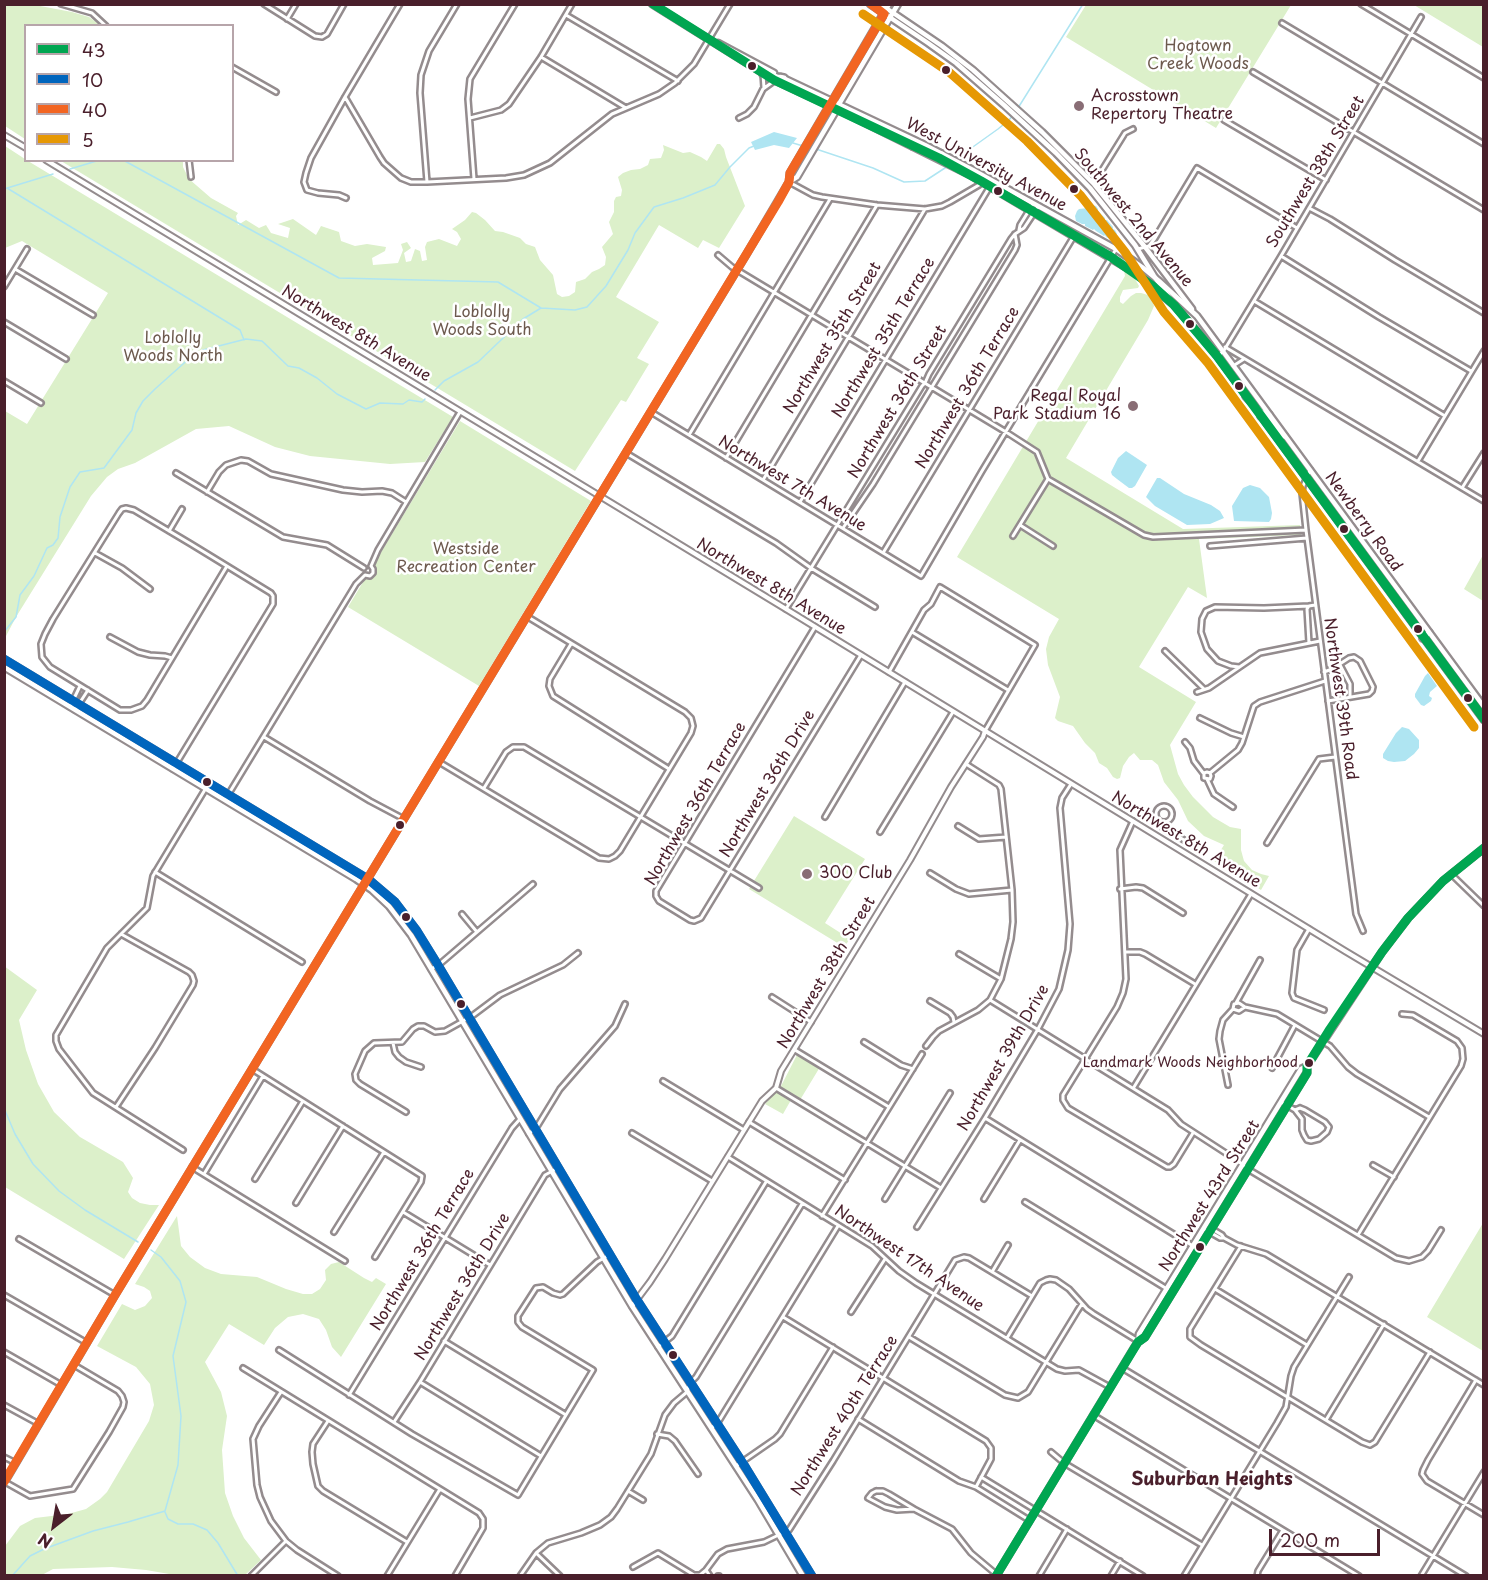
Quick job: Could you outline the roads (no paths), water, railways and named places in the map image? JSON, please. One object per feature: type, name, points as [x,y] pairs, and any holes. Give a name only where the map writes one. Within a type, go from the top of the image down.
[{"type":"highway","points":[[763,74],[768,73],[783,78]]},
{"type":"highway","points":[[914,146],[916,144],[940,156]]},
{"type":"highway","points":[[1246,396],[1262,412],[1269,414]]},
{"type":"highway","points":[[1261,416],[1269,420],[1278,432],[1284,435]]},
{"type":"highway","points":[[1423,638],[1429,633]]},
{"type":"main road","name":"West University Avenue","points":[[652,4],[774,80],[829,106],[838,107],[940,156],[1034,208],[1074,236],[1147,281],[1191,323]]},
{"type":"main road","name":"Southwest 2nd Avenue","points":[[870,4],[886,9]]},
{"type":"main road","name":"Southwest 2nd Avenue","points":[[880,4],[891,15],[956,63],[992,95],[1023,114],[1113,207],[1197,316]]},
{"type":"main road","points":[[5,1482],[115,1294],[789,182],[796,177],[818,142],[898,4]]},
{"type":"main road","points":[[789,182],[790,173],[886,9]]},
{"type":"main road","name":"Southwest 2nd Avenue","points":[[891,15],[942,46],[996,90],[1019,119],[1092,186],[1097,196],[1138,249],[1174,305]]},
{"type":"main road","name":"West University Avenue","points":[[710,40],[833,101],[838,107],[914,146]]},
{"type":"main road","points":[[992,95],[996,90]]},
{"type":"main road","name":"West University Avenue","points":[[983,179],[990,186],[1116,249],[1154,276],[1197,316],[1224,349]]},
{"type":"main road","points":[[1097,196],[1102,197],[1113,207]]},
{"type":"main road","name":"Newberry Road","points":[[1191,323],[1484,720]]},
{"type":"main road","name":"Newberry Road","points":[[1224,349],[1233,366],[1484,707]]},
{"type":"main road","points":[[4,659],[368,879],[386,892],[404,912],[438,965],[609,1255],[812,1575]]},
{"type":"main road","points":[[12,672],[15,666]]},
{"type":"main road","points":[[4,667],[365,884],[397,915],[632,1306],[803,1575]]},
{"type":"main road","points":[[291,840],[294,834]]},
{"type":"main road","name":"Northwest 43rd Street","points":[[996,1575],[1110,1387],[1138,1342],[1145,1337],[1248,1169],[1307,1072],[1307,1066],[1322,1041],[1408,918],[1426,897],[1484,848]]},
{"type":"main road","name":"Northwest 43rd Street","points":[[1138,1342],[1139,1334],[1166,1289],[1301,1069],[1307,1066]]},
{"type":"main road","points":[[1223,1197],[1228,1200]]},
{"type":"street","points":[[61,4],[92,13],[104,24]]},
{"type":"street","points":[[264,4],[315,36],[322,37],[327,34],[344,4]]},
{"type":"street","points":[[287,19],[296,4]]},
{"type":"street","points":[[346,198],[307,190],[304,187],[306,173],[311,158],[400,4]]},
{"type":"street","points":[[427,182],[420,93],[421,75],[429,51],[457,4]]},
{"type":"street","points":[[474,179],[468,90],[470,79],[514,4]]},
{"type":"street","points":[[470,118],[501,110],[509,104],[541,57],[572,4]]},
{"type":"street","points":[[345,97],[384,163],[401,178],[411,182],[427,182],[524,175],[550,164],[612,114],[659,94],[678,81],[694,64],[730,4]]},
{"type":"street","points":[[1361,4],[1484,78]]},
{"type":"street","points":[[566,15],[678,81]]},
{"type":"street","name":"Southwest 38th Street","points":[[1224,349],[1421,17]]},
{"type":"street","points":[[1282,23],[1484,144]]},
{"type":"street","points":[[541,57],[626,108]]},
{"type":"street","points":[[234,68],[276,92]]},
{"type":"street","points":[[1253,72],[1484,210]]},
{"type":"street","points":[[763,74],[763,89]]},
{"type":"street","points":[[739,118],[747,114],[763,89],[774,80]]},
{"type":"street","points":[[1224,120],[1326,180]]},
{"type":"street","points":[[1092,186],[1125,133],[1132,129]]},
{"type":"street","points":[[4,135],[24,147]]},
{"type":"street","name":"Northwest 8th Avenue","points":[[49,162],[1484,1034]]},
{"type":"street","points":[[189,162],[191,177]]},
{"type":"street","points":[[1138,249],[1149,246],[1155,238],[1197,168],[1297,228]]},
{"type":"street","points":[[789,182],[813,195],[830,199],[925,209],[942,206],[979,185],[983,179]]},
{"type":"street","name":"Northwest 35th Terrace","points":[[800,502],[990,186]]},
{"type":"street","points":[[689,435],[830,199]]},
{"type":"street","points":[[726,458],[877,205]]},
{"type":"street","name":"Northwest 36th Street","points":[[786,609],[1015,234],[1024,228],[1034,208]]},
{"type":"street","points":[[1309,208],[1484,313]]},
{"type":"street","name":"Northwest 35th Street","points":[[763,480],[925,209]]},
{"type":"street","points":[[843,529],[873,484],[1015,250],[1017,245],[1015,234]]},
{"type":"street","name":"Northwest 36th Terrace","points":[[883,553],[1074,236]]},
{"type":"street","points":[[4,287],[27,249]]},
{"type":"street","points":[[1006,432],[1116,249]]},
{"type":"street","points":[[717,255],[737,270],[1037,452],[1048,479],[1144,535],[1153,537],[1306,530]]},
{"type":"street","points":[[1281,256],[1472,371]]},
{"type":"street","points":[[15,269],[93,315]]},
{"type":"street","points":[[1254,301],[1445,416]]},
{"type":"street","points":[[968,310],[975,315]]},
{"type":"street","points":[[4,322],[66,359]]},
{"type":"street","points":[[1217,356],[1224,349]]},
{"type":"street","name":"West University Avenue","points":[[1224,349],[1269,372],[1484,501]]},
{"type":"street","points":[[1418,461],[1484,351]]},
{"type":"street","points":[[1233,366],[1244,359]]},
{"type":"street","points":[[4,381],[41,403]]},
{"type":"street","points":[[225,800],[356,584],[365,575],[370,576],[373,573],[371,566],[378,550],[460,412]]},
{"type":"street","name":"Northwest 7th Avenue","points":[[651,412],[921,576],[1006,432]]},
{"type":"street","points":[[626,453],[776,543],[811,568],[875,607]]},
{"type":"street","points":[[1462,488],[1484,453]]},
{"type":"street","points":[[207,492],[226,465],[241,460],[248,461],[271,474],[362,492],[392,493],[406,502]]},
{"type":"street","name":"Northwest 39th Road","points":[[1310,470],[1302,493],[1306,530],[1356,914],[1363,930]]},
{"type":"street","points":[[176,473],[283,537],[327,545],[364,568]]},
{"type":"street","points":[[1013,536],[1048,479]]},
{"type":"street","points":[[173,769],[269,610],[273,599],[271,593],[227,566],[134,510],[126,508],[122,509],[41,644],[45,663],[80,686],[120,710],[131,710],[142,706],[227,566]]},
{"type":"street","points":[[169,531],[182,509]]},
{"type":"street","points":[[1020,525],[1053,546]]},
{"type":"street","points":[[1210,546],[1307,538]]},
{"type":"street","points":[[95,553],[122,568],[150,589]]},
{"type":"street","points":[[364,568],[371,566]]},
{"type":"street","points":[[364,568],[365,575]]},
{"type":"street","name":"Northwest 38th Street","points":[[632,1306],[660,1268],[762,1101],[776,1088],[782,1071],[910,860],[1035,645],[940,587],[912,632]]},
{"type":"street","points":[[1239,667],[1218,661],[1207,649],[1201,632],[1202,619],[1206,611],[1215,607],[1264,608],[1315,605]]},
{"type":"street","points":[[1309,606],[1307,609],[1309,643]]},
{"type":"street","points":[[439,762],[599,858],[609,859],[615,856],[641,817],[691,733],[691,718],[685,712],[527,616]]},
{"type":"street","name":"Northwest 36th Terrace","points":[[694,921],[659,900],[656,891],[815,627]]},
{"type":"street","points":[[889,672],[912,632],[1008,690]]},
{"type":"street","points":[[110,637],[138,652],[172,658]]},
{"type":"street","points":[[1197,692],[1209,688],[1266,651],[1320,641]]},
{"type":"street","points":[[571,644],[550,679],[549,686],[556,699],[669,769]]},
{"type":"street","points":[[1165,651],[1204,689]]},
{"type":"street","name":"Northwest 36th Drive","points":[[694,921],[701,918],[861,655]]},
{"type":"street","points":[[1324,672],[1354,657],[1360,661],[1373,687],[1369,694],[1328,701]]},
{"type":"street","points":[[1340,664],[1347,676],[1350,697]]},
{"type":"street","points":[[1204,774],[1210,773],[1238,750],[1254,706],[1325,681]]},
{"type":"street","points":[[825,817],[905,682]]},
{"type":"street","points":[[80,686],[72,700],[73,708],[79,704],[88,690]]},
{"type":"street","points":[[880,832],[954,712]]},
{"type":"street","points":[[1200,718],[1244,737]]},
{"type":"street","points":[[264,737],[404,819]]},
{"type":"street","points":[[1185,742],[1214,794],[1233,807]]},
{"type":"street","points":[[484,788],[506,752],[520,746],[527,748],[759,888]]},
{"type":"street","points":[[1267,843],[1319,759],[1335,757]]},
{"type":"street","points":[[926,1046],[939,1031],[978,1010],[990,1000],[1001,979],[1011,939],[1012,890],[999,785],[966,764]]},
{"type":"street","points":[[1207,780],[1210,773]]},
{"type":"street","points":[[183,1150],[93,1093],[59,1049],[56,1035],[107,948],[147,908],[153,876],[209,783]]},
{"type":"street","name":"Northwest 39th Drive","points":[[917,1227],[985,1118],[1059,989],[1068,950],[1070,924],[1060,808],[1062,798],[1071,784]]},
{"type":"street","points":[[1156,836],[1162,824],[1172,817],[1172,811],[1165,806],[1159,808],[1157,818],[1162,824],[1201,850]]},
{"type":"street","points":[[1133,822],[1120,850],[1120,889],[1126,979],[1120,1000],[1063,1095],[1064,1103],[1074,1112],[1153,1160],[1170,1167],[1193,1133]]},
{"type":"street","points":[[958,826],[979,838],[1006,837]]},
{"type":"street","points":[[155,872],[302,962]]},
{"type":"street","points":[[930,873],[969,894],[1012,890]]},
{"type":"street","points":[[1451,874],[1484,906]]},
{"type":"street","points":[[431,969],[533,884]]},
{"type":"street","points":[[1120,889],[1136,886],[1143,888],[1183,913]]},
{"type":"street","points":[[1133,1087],[1251,894]]},
{"type":"street","points":[[462,914],[477,932]]},
{"type":"street","points":[[1310,929],[1297,950],[1292,993],[1294,998],[1324,1010]]},
{"type":"street","points":[[116,1107],[193,985],[193,978],[189,972],[121,934]]},
{"type":"street","points":[[1125,952],[1145,954],[1196,984]]},
{"type":"street","points":[[406,1112],[356,1080],[355,1074],[365,1051],[374,1043],[402,1042],[418,1026],[442,1032],[463,1022],[500,995],[563,965],[578,953]]},
{"type":"street","points":[[958,954],[1001,979]]},
{"type":"street","points":[[1228,1085],[1219,1039],[1220,1031],[1223,1020],[1233,1009],[1260,960]]},
{"type":"street","points":[[772,997],[811,1022]]},
{"type":"street","points":[[990,1000],[1133,1087],[1168,1110],[1175,1119],[1193,1133],[1248,1169],[1396,1258],[1409,1261],[1418,1259],[1425,1254],[1441,1230]]},
{"type":"street","points":[[930,1001],[950,1013],[954,1022]]},
{"type":"street","points":[[1236,1003],[1276,1014],[1322,1041],[1335,1051],[1352,1071],[1430,1118]]},
{"type":"street","points":[[530,1134],[560,1089],[615,1026],[625,1004]]},
{"type":"street","points":[[1233,1009],[1239,1011],[1245,1007]]},
{"type":"street","points":[[1358,1235],[1461,1066],[1463,1054],[1457,1041],[1413,1015],[1402,1014]]},
{"type":"street","points":[[1272,1068],[1295,1025]]},
{"type":"street","points":[[864,1042],[901,1065],[913,1069]]},
{"type":"street","points":[[393,1043],[399,1057],[421,1067]]},
{"type":"street","points":[[795,1050],[889,1107]]},
{"type":"street","points":[[822,1216],[922,1054]]},
{"type":"street","points":[[252,1069],[422,1176],[421,1182],[375,1257]]},
{"type":"street","points":[[204,1174],[263,1076]]},
{"type":"street","points":[[663,1081],[744,1130]]},
{"type":"street","points":[[776,1088],[941,1188]]},
{"type":"street","points":[[885,1199],[950,1093]]},
{"type":"street","points":[[255,1179],[303,1101]]},
{"type":"street","points":[[1281,1102],[1295,1110],[1302,1119],[1302,1130],[1307,1140],[1319,1139],[1327,1132],[1329,1127],[1325,1122],[1305,1110],[1300,1108],[1295,1110]]},
{"type":"street","points":[[985,1118],[1198,1250]]},
{"type":"street","name":"Northwest 36th Terrace","points":[[349,1395],[512,1128],[520,1119]]},
{"type":"street","points":[[749,1122],[844,1180]]},
{"type":"street","points":[[296,1203],[343,1126]]},
{"type":"street","points":[[632,1132],[713,1182]]},
{"type":"street","points":[[984,1199],[1020,1140]]},
{"type":"street","points":[[334,1232],[384,1152]]},
{"type":"street","name":"Northwest 17th Avenue","points":[[728,1157],[872,1246],[899,1271],[934,1294],[1046,1362],[1060,1370],[1079,1370],[1110,1387]]},
{"type":"street","points":[[1373,1165],[1394,1177]]},
{"type":"street","points":[[192,1167],[345,1261]]},
{"type":"street","name":"Northwest 36th Drive","points":[[394,1423],[545,1175],[558,1168]]},
{"type":"street","points":[[658,1347],[672,1336],[766,1182]]},
{"type":"street","points":[[1025,1202],[1172,1293]]},
{"type":"street","points":[[520,1575],[536,1552],[548,1543],[581,1533],[600,1525],[611,1517],[651,1454],[665,1415],[687,1392],[690,1383],[696,1377],[802,1204]]},
{"type":"street","points":[[403,1212],[490,1265]]},
{"type":"street","points":[[711,1428],[717,1424],[838,1226]]},
{"type":"street","points":[[1205,1227],[1220,1238],[1266,1254],[1484,1385]]},
{"type":"street","points":[[19,1239],[115,1294]]},
{"type":"street","points":[[1008,1245],[992,1272],[1032,1296]]},
{"type":"street","points":[[1241,1246],[1190,1329],[1189,1334],[1192,1340],[1367,1445],[1375,1443],[1430,1352]]},
{"type":"street","points":[[279,1350],[394,1423],[518,1495],[593,1370],[522,1328],[518,1322],[518,1316],[536,1288],[543,1287],[560,1295],[563,1294],[597,1262],[609,1255]]},
{"type":"street","points":[[851,1312],[885,1258]]},
{"type":"street","name":"Northwest 40th Terrace","points":[[706,1570],[718,1554],[727,1549],[764,1542],[789,1530],[953,1263],[958,1258],[969,1258],[992,1272]]},
{"type":"street","points":[[1184,1575],[1286,1407],[1294,1367],[1348,1277]]},
{"type":"street","points":[[1007,1338],[1032,1296],[1044,1281],[1050,1279],[1056,1280],[1069,1289],[1094,1314],[1138,1342]]},
{"type":"street","points":[[1215,1289],[1307,1345]]},
{"type":"street","points":[[4,1295],[87,1343]]},
{"type":"street","points":[[908,1336],[1005,1395],[1018,1398],[1028,1392],[1082,1304]]},
{"type":"street","points":[[783,1317],[986,1441],[990,1448],[991,1459],[976,1486]]},
{"type":"street","points":[[1326,1420],[1384,1324]]},
{"type":"street","points":[[444,1341],[566,1416]]},
{"type":"street","points":[[735,1466],[780,1434],[833,1347]]},
{"type":"street","points":[[4,1352],[58,1383]]},
{"type":"street","points":[[5,1482],[30,1496],[73,1489],[109,1432],[124,1402],[122,1396],[118,1391],[74,1365]]},
{"type":"street","points":[[243,1368],[479,1513],[483,1519],[483,1528],[454,1575]]},
{"type":"street","points":[[1122,1368],[1466,1575]]},
{"type":"street","points":[[1476,1380],[1428,1460],[1423,1476],[1427,1481],[1484,1515]]},
{"type":"street","points":[[420,1382],[542,1456]]},
{"type":"street","points":[[281,1392],[259,1426],[254,1439],[260,1497],[271,1521],[286,1541],[338,1575]]},
{"type":"street","points":[[4,1405],[39,1424]]},
{"type":"street","points":[[1094,1415],[1359,1575]]},
{"type":"street","points":[[858,1419],[959,1481],[976,1486],[1030,1520]]},
{"type":"street","points":[[328,1420],[312,1452],[318,1486],[407,1542]]},
{"type":"street","points":[[657,1434],[669,1436],[675,1441],[698,1474]]},
{"type":"street","points":[[1051,1452],[1065,1463],[1203,1545]]},
{"type":"street","points":[[4,1457],[16,1464]]},
{"type":"street","points":[[1421,1575],[1484,1472]]},
{"type":"street","points":[[981,1477],[1143,1575]]},
{"type":"street","points":[[387,1575],[440,1489]]},
{"type":"street","points":[[628,1491],[642,1500]]},
{"type":"street","points":[[915,1509],[891,1509],[868,1498],[876,1491],[884,1491],[952,1529],[980,1561],[996,1575]]},
{"type":"street","points":[[1039,1575],[1066,1529]]},
{"type":"street","points":[[1257,1575],[1283,1530]]},
{"type":"street","points":[[251,1575],[286,1541]]},
{"type":"street","points":[[536,1552],[560,1575]]},
{"type":"street","points":[[633,1567],[658,1553],[694,1575],[702,1574],[706,1570],[710,1575]]},
{"type":"street","points":[[1112,1575],[1120,1562]]},
{"type":"water","points":[[774,132],[797,138],[789,148],[774,145],[755,150],[751,142]]},
{"type":"water","points":[[1091,205],[1096,206],[1105,220],[1113,227],[1117,234],[1114,238],[1110,239],[1076,221],[1077,211]]},
{"type":"water","points":[[1126,451],[1147,465],[1132,488],[1117,479],[1111,472],[1118,458]]},
{"type":"water","points":[[1157,478],[1184,494],[1211,505],[1220,511],[1224,518],[1210,524],[1187,525],[1155,506],[1146,497]]},
{"type":"water","points":[[1250,485],[1260,488],[1269,497],[1272,513],[1269,522],[1234,521],[1232,506],[1243,488]]},
{"type":"water","points":[[1428,673],[1437,686],[1430,692],[1431,701],[1424,706],[1415,694]]},
{"type":"water","points":[[1402,727],[1409,729],[1419,740],[1419,748],[1405,761],[1388,761],[1383,758],[1383,754]]},
{"type":"waterway","points":[[1018,108],[1083,4]]},
{"type":"waterway","points":[[956,159],[998,129],[1014,114]]},
{"type":"waterway","points":[[793,143],[803,146]]},
{"type":"waterway","points":[[435,390],[444,381],[478,362],[523,319],[541,308],[575,310],[587,307],[606,286],[628,250],[635,233],[654,207],[715,185],[730,167],[754,146]]},
{"type":"waterway","points":[[816,149],[873,168],[904,182],[925,181],[948,166]]},
{"type":"waterway","points":[[70,169],[93,162]]},
{"type":"waterway","points":[[127,162],[339,278],[498,282],[541,308]]},
{"type":"waterway","points":[[4,189],[53,174]]},
{"type":"waterway","points":[[7,188],[240,330],[244,340]]},
{"type":"waterway","points":[[4,632],[16,617],[20,595],[34,576],[47,548],[53,545],[58,538],[60,517],[70,487],[80,472],[104,468],[132,430],[136,413],[143,401],[192,356],[203,350],[246,339],[262,341],[288,366],[299,368],[317,378],[337,394],[366,409],[380,403],[403,404],[409,400],[422,402],[425,399]]},
{"type":"waterway","points":[[4,1108],[15,1134],[33,1164],[59,1191],[85,1210],[138,1242]]},
{"type":"waterway","points":[[12,1576],[30,1556],[44,1549],[93,1531],[165,1511],[178,1465],[181,1416],[173,1356],[186,1302],[180,1281],[161,1257],[151,1250]]},
{"type":"waterway","points":[[165,1512],[168,1519],[178,1524],[193,1524],[207,1530],[218,1543],[238,1576]]},
{"type":"place","name":"Acrosstown Repertory Theatre","points":[[1079,106]]},
{"type":"place","name":"Regal Royal Park Stadium 16","points":[[1133,406]]},
{"type":"place","name":"300 Club","points":[[807,874]]},
{"type":"place","name":"Landmark Woods Neighborhood","points":[[1309,1063]]},
{"type":"district","name":"Suburban Heights","points":[[1212,1480]]},
{"type":"park label","name":"Hogtown Creek Woods","points":[[1198,56]]},
{"type":"park label","name":"Loblolly Woods South","points":[[482,322]]},
{"type":"park label","name":"Loblolly Woods North","points":[[173,348]]},
{"type":"park label","name":"Westside Recreation Center","points":[[466,559]]}]
